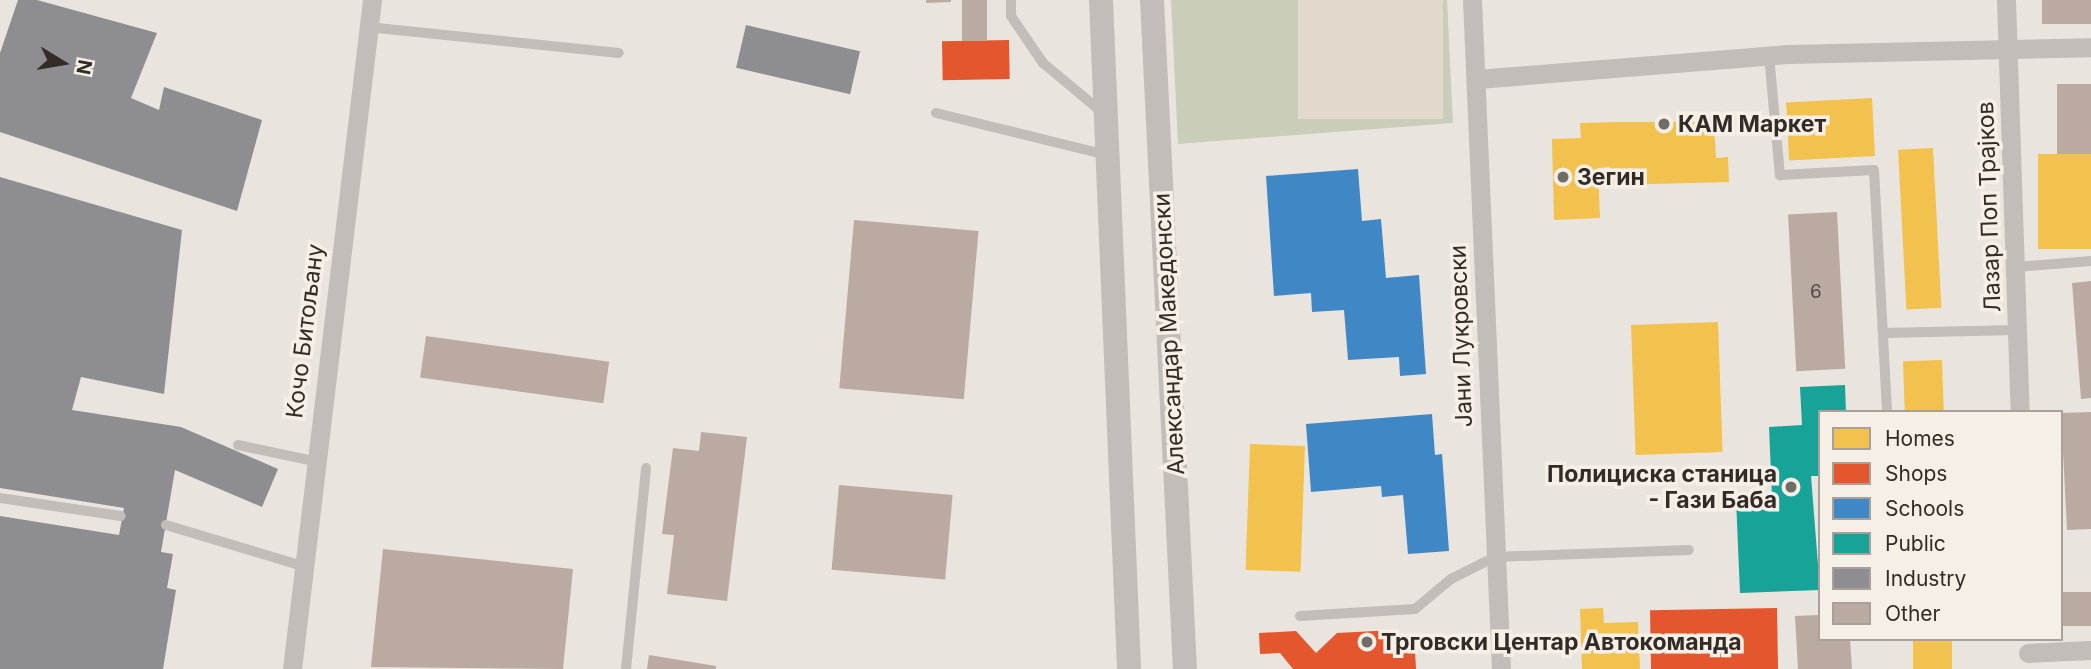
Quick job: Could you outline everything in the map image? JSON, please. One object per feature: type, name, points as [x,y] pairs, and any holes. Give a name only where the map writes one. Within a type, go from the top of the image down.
[{"type":"street","name":"Кочо Битољану","points":[[292,669],[314,461],[372,0]]},
{"type":"street","points":[[1101,0],[1129,669]]},
{"type":"street","name":"Александар Македонски","points":[[1152,0],[1185,669]]},
{"type":"street","name":"Јани Лукровски","points":[[1472,0],[1501,669]]},
{"type":"street","name":"Лазар Поп Трајков","points":[[2006,0],[2020,410]]},
{"type":"street","points":[[1477,79],[1769,55],[2091,47]]},
{"type":"street","points":[[2028,654],[2091,650]]},
{"type":"lane","points":[[1011,1],[1011,16],[1042,64],[1106,115]]},
{"type":"lane","points":[[368,27],[619,53]]},
{"type":"lane","points":[[1769,55],[1780,175],[1874,170],[1887,410]]},
{"type":"lane","points":[[936,113],[1108,155]]},
{"type":"lane","points":[[2015,267],[2091,261]]},
{"type":"lane","points":[[1884,333],[2017,330]]},
{"type":"lane","points":[[238,444],[314,461]]},
{"type":"lane","points":[[626,669],[646,468]]},
{"type":"lane","points":[[0,498],[121,516]]},
{"type":"lane","points":[[166,525],[303,566]]},
{"type":"lane","points":[[1300,616],[1415,609],[1451,579],[1495,557],[1689,550]]},
{"type":"green space","points":[[1171,0],[1447,0],[1453,123],[1178,144]]},
{"type":"shaded area","points":[[1298,0],[1443,0],[1443,119],[1298,119]]},
{"type":"building: Homes","points":[[1872,98],[1875,156],[1789,160],[1786,103]]},
{"type":"building: Homes","points":[[1714,122],[1716,158],[1728,157],[1729,182],[1611,185],[1610,167],[1598,168],[1600,218],[1554,220],[1552,139],[1581,138],[1580,123]]},
{"type":"building: Homes","points":[[1933,148],[1941,308],[1906,310],[1898,150]]},
{"type":"building: Homes","points":[[2038,154],[2091,154],[2091,249],[2038,249]]},
{"type":"building: Homes","points":[[1718,322],[1723,452],[1636,455],[1631,325]]},
{"type":"building: Homes","points":[[1942,360],[1944,410],[1905,410],[1903,361]]},
{"type":"building: Homes","points":[[1250,444],[1305,446],[1301,572],[1246,570]]},
{"type":"building: Homes","points":[[1603,608],[1604,623],[1638,622],[1640,669],[1582,669],[1580,609]]},
{"type":"building: Homes","points":[[1913,641],[1952,641],[1952,669],[1913,669]]},
{"type":"building: Shops","points":[[1009,40],[1010,79],[943,80],[942,41]]},
{"type":"building: Shops","points":[[1777,608],[1778,669],[1651,669],[1650,610]]},
{"type":"building: Shops","name":"Трговски Центар Автокоманда","points":[[1394,630],[1415,651],[1416,669],[1293,669],[1280,653],[1260,654],[1259,633],[1296,631],[1316,653],[1337,633]]},
{"type":"building: Schools","points":[[1358,169],[1362,221],[1381,219],[1386,278],[1419,275],[1426,374],[1400,376],[1399,357],[1348,360],[1344,310],[1312,312],[1311,293],[1274,296],[1266,176]]},
{"type":"building: Schools","points":[[1432,414],[1435,455],[1442,454],[1449,551],[1408,554],[1403,495],[1382,497],[1381,486],[1311,492],[1306,424]]},
{"type":"building: Public","name":"Полициска станица - Гази Баба","points":[[1845,385],[1846,410],[1818,410],[1818,476],[1811,476],[1818,590],[1740,593],[1736,499],[1772,497],[1769,427],[1802,425],[1800,387]]},
{"type":"building: Industry","points":[[18,0],[37,0],[157,33],[131,98],[159,110],[164,87],[262,120],[237,211],[0,132],[0,53]]},
{"type":"building: Industry","points":[[746,25],[860,51],[850,94],[736,68]]},
{"type":"building: Industry","points":[[0,177],[182,230],[164,394],[81,377],[72,410],[181,427],[278,469],[262,507],[175,470],[161,552],[173,554],[167,588],[176,590],[163,669],[0,669],[0,516],[119,535],[124,508],[0,488]]},
{"type":"building: Other","points":[[926,0],[951,0],[951,2],[926,3]]},
{"type":"building: Other","points":[[962,0],[987,0],[987,41],[962,41]]},
{"type":"building: Other","points":[[2042,0],[2091,0],[2091,24],[2042,24]]},
{"type":"building: Other","points":[[2057,84],[2091,84],[2091,154],[2057,154]]},
{"type":"building: Other","points":[[1837,212],[1845,369],[1796,371],[1788,215]]},
{"type":"building: Other","points":[[854,220],[979,231],[964,399],[839,388]]},
{"type":"building: Other","points":[[2091,281],[2091,398],[2081,399],[2072,283]]},
{"type":"building: Other","points":[[426,336],[609,362],[603,403],[420,378]]},
{"type":"building: Other","points":[[2091,412],[2091,529],[2067,530],[2063,413]]},
{"type":"building: Other","points":[[701,432],[747,437],[727,601],[667,594],[674,535],[662,534],[673,448],[699,451]]},
{"type":"building: Other","points":[[839,485],[953,495],[945,580],[832,570]]},
{"type":"building: Other","points":[[383,549],[573,569],[563,669],[371,667]]},
{"type":"building: Other","points":[[2063,592],[2091,592],[2091,626],[2063,626]]},
{"type":"building: Other","points":[[1818,615],[1818,641],[1850,641],[1852,669],[1798,669],[1795,616]]},
{"type":"building: Other","points":[[649,655],[716,666],[716,669],[647,669]]},
{"type":"place","name":"КАМ Маркет","points":[[1664,124]]},
{"type":"place","name":"Зегин","points":[[1563,177]]},
{"type":"place","name":"Полициска станица - Гази Баба","points":[[1791,487]]},
{"type":"place","name":"Трговски Центар Автокоманда","points":[[1367,642]]}]
